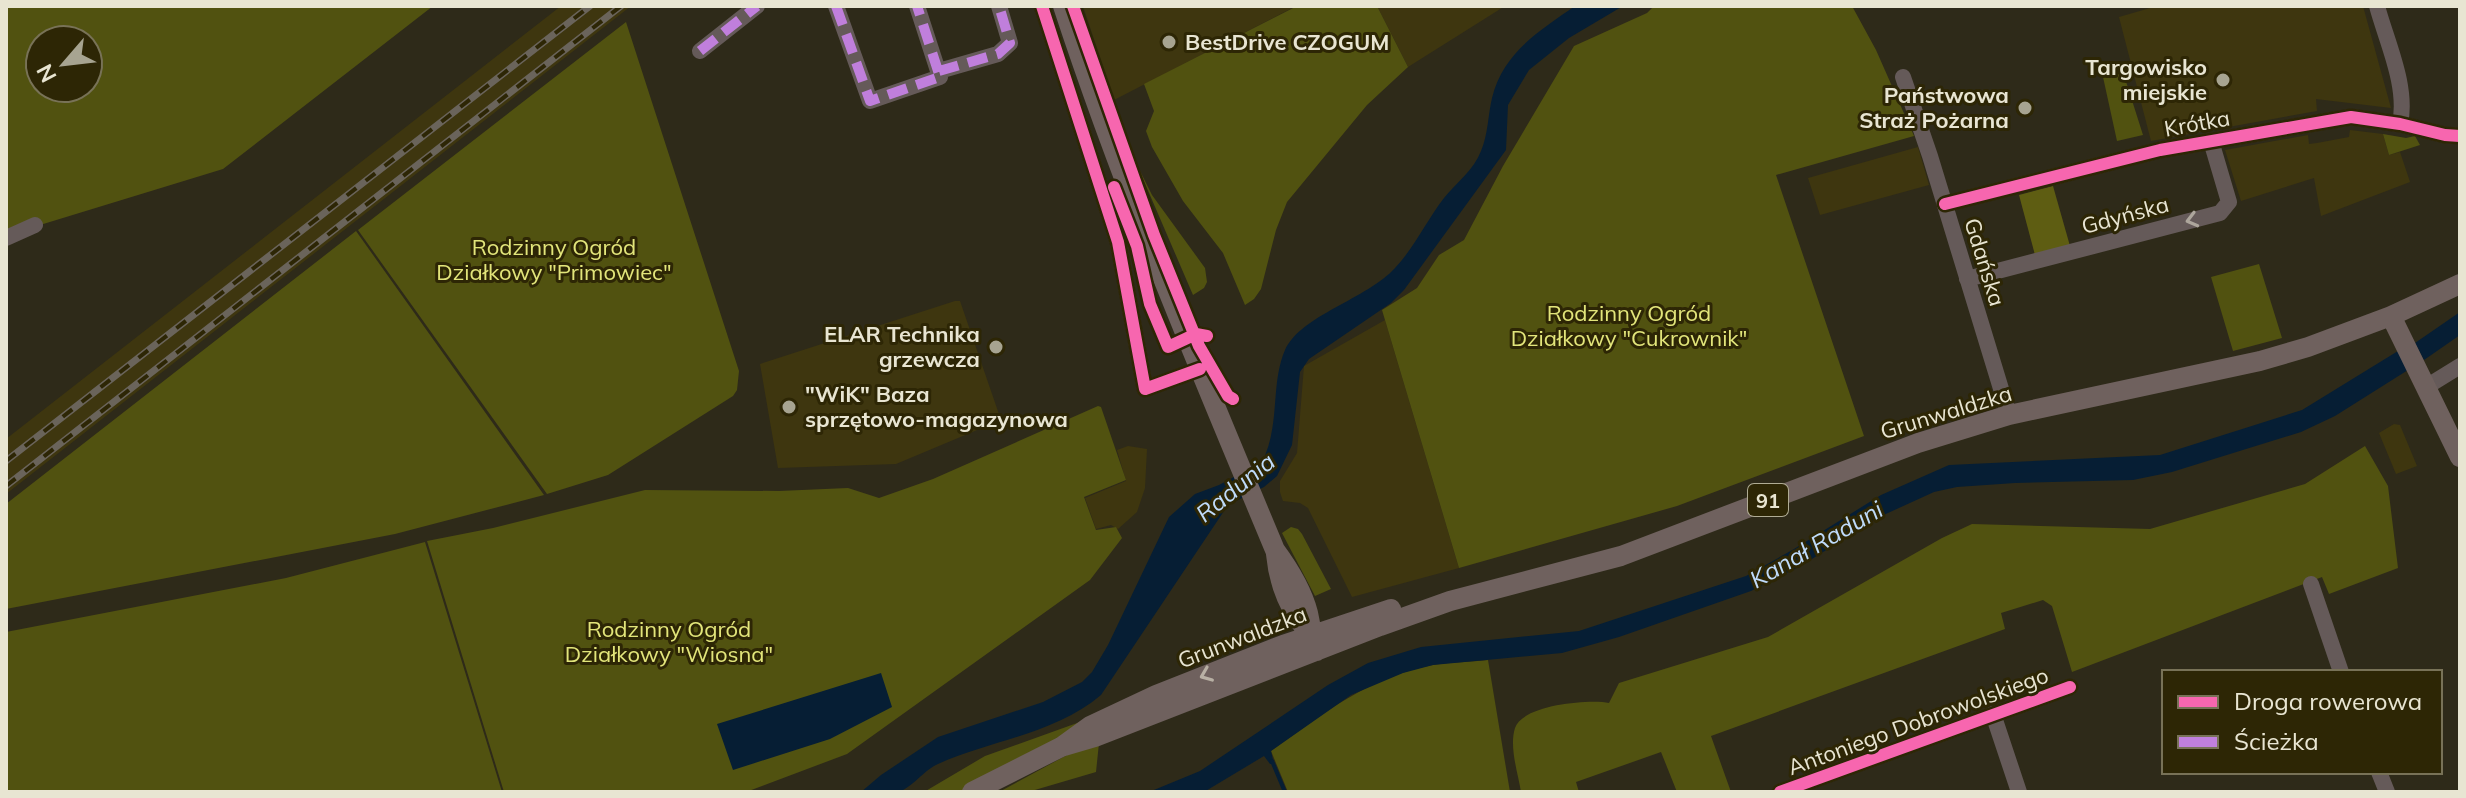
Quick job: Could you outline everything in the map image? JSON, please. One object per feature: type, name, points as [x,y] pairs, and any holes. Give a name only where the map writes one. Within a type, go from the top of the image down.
[{"type":"main road","points":[[1063,6],[1114,158],[1275,550],[1291,572],[1303,601],[1314,643]]},
{"type":"main road","name":"Grunwaldzka","points":[[972,792],[1061,747],[1123,727],[1381,612],[1450,601],[1621,556],[1918,443],[2009,415],[2260,361],[2308,347],[2391,316],[2460,284]]},
{"type":"main road","points":[[2391,316],[2460,457]]},
{"type":"main road","points":[[1275,550],[1278,578],[1294,617],[1314,643]]},
{"type":"main road","points":[[1281,646],[1294,617]]},
{"type":"main road","name":"Grunwaldzka","points":[[1061,747],[1090,726],[1118,712],[1281,646],[1314,643]]},
{"type":"street","points":[[700,51],[757,6]]},
{"type":"street","points":[[836,6],[870,101],[940,77],[917,6]]},
{"type":"street","points":[[939,71],[998,54],[1010,43],[999,6]]},
{"type":"street","points":[[1042,6],[1118,242],[1145,389],[1200,369]]},
{"type":"street","points":[[2377,6],[2400,89],[2403,106],[2400,124]]},
{"type":"street","name":"Gdańska","points":[[1903,77],[2009,415]]},
{"type":"street","name":"Krótka","points":[[1945,204],[2160,150],[2351,117],[2460,136]]},
{"type":"street","name":"Gdyńska","points":[[1967,279],[2220,213],[2229,202],[2211,141]]},
{"type":"street","points":[[6,238],[35,225]]},
{"type":"street","points":[[2422,378],[2460,366]]},
{"type":"street","points":[[2311,584],[2340,670]]},
{"type":"street","name":"Antoniego Dobrowolskiego","points":[[1780,792],[2070,687]]},
{"type":"street","points":[[1993,714],[2019,792]]},
{"type":"shaded area","points":[[561,6],[631,6],[6,494],[6,439]]},
{"type":"shaded area","points":[[1083,6],[1296,6],[1114,100]]},
{"type":"shaded area","points":[[1377,6],[1505,6],[1408,67]]},
{"type":"shaded area","name":"Targowisko miejskie","points":[[2157,6],[2363,6],[2391,108],[2316,99],[2317,111],[2151,141],[2119,17]]},
{"type":"shaded area","points":[[2350,130],[2383,134],[2389,155],[2400,152],[2410,182],[2321,216],[2314,178],[2241,201],[2225,150],[2308,135],[2309,144],[2317,143],[2349,137]]},
{"type":"shaded area","points":[[1918,147],[1929,185],[1820,215],[1808,178]]},
{"type":"shaded area","points":[[2053,186],[2070,246],[2035,255],[2019,195]]},
{"type":"shaded area","points":[[960,301],[1001,420],[896,464],[778,468],[760,364]]},
{"type":"shaded area","points":[[1385,320],[1459,568],[1352,597],[1308,508],[1300,503],[1283,501],[1280,481],[1297,453],[1304,366]]},
{"type":"shaded area","points":[[2394,424],[2400,425],[2417,466],[2396,474],[2379,433]]},
{"type":"shaded area","points":[[1128,446],[1147,449],[1145,488],[1137,512],[1118,529],[1111,525],[1096,529],[1085,498],[1126,481],[1117,450]]},
{"type":"green space","points":[[6,6],[433,6],[223,169],[40,225],[6,231]]},
{"type":"green space","points":[[1297,6],[1377,6],[1408,67],[1367,105],[1287,202],[1276,230],[1261,289],[1245,305],[1223,253],[1183,201],[1152,147],[1146,131],[1154,111],[1144,84]]},
{"type":"green space","name":"Rodzinny Ogród Działkowy \"Cukrownik\"","points":[[1654,6],[1852,6],[1876,50],[1914,136],[1776,175],[1864,436],[1677,506],[1459,568],[1382,310],[1417,288],[1439,255],[1464,240],[1503,166],[1574,46],[1647,13]]},
{"type":"green space","name":"Rodzinny Ogród Działkowy \"Primowiec\"","points":[[626,22],[739,371],[737,390],[733,396],[608,475],[547,494],[358,230]]},
{"type":"green space","points":[[2123,72],[2143,135],[2117,141],[2103,77]]},
{"type":"green space","points":[[2383,134],[2406,138],[2415,136],[2420,145],[2389,155]]},
{"type":"green space","points":[[1137,165],[1152,195],[1205,268],[1207,282],[1193,295]]},
{"type":"green space","points":[[356,231],[544,495],[395,534],[6,609],[6,504]]},
{"type":"green space","points":[[2259,264],[2282,338],[2233,351],[2211,277]]},
{"type":"green space","name":"Rodzinny Ogród Działkowy \"Wiosna\"","points":[[1101,407],[1126,480],[1084,497],[1096,530],[1116,527],[1122,538],[1090,580],[847,754],[746,792],[504,792],[427,541],[645,490],[848,488],[879,498],[933,479]]},
{"type":"green space","points":[[2365,446],[2388,486],[2398,568],[2329,594],[2322,577],[2072,672],[2052,606],[2043,600],[2001,613],[2005,629],[1711,736],[1731,792],[1677,792],[1661,752],[1576,782],[1579,792],[1521,792],[1513,735],[1520,720],[1530,714],[1557,705],[1609,703],[1619,683],[1768,637],[1972,524],[2150,529],[2305,484]]},
{"type":"green space","points":[[1291,527],[1302,534],[1331,589],[1315,596],[1282,533]]},
{"type":"green space","points":[[425,542],[502,792],[6,792],[6,632],[286,578]]},
{"type":"green space","points":[[1488,660],[1510,792],[1288,792],[1271,751],[1328,711],[1367,688],[1410,670]]},
{"type":"green space","points":[[1091,718],[1092,721],[959,792],[924,792],[985,756]]},
{"type":"green space","points":[[1099,743],[1096,772],[1028,792],[999,792],[1080,748]]},
{"type":"water","name":"Radunia","points":[[1575,6],[1623,6],[1569,38],[1529,70],[1508,105],[1506,150],[1404,290],[1391,303],[1309,359],[1300,372],[1292,445],[1277,476],[1264,487],[1228,505],[1101,695],[1064,719],[1043,728],[938,764],[898,792],[861,792],[938,737],[1043,702],[1082,682],[1092,672],[1169,517],[1195,494],[1262,462],[1272,433],[1280,363],[1293,338],[1319,317],[1383,279],[1402,260],[1444,198],[1478,158],[1492,98],[1505,68],[1524,44]]},
{"type":"water","points":[[2460,312],[2460,335],[2424,360],[2415,343]]},
{"type":"water","name":"Kanał Raduni","points":[[2398,351],[2408,370],[2335,416],[2301,432],[2172,472],[2133,480],[2015,483],[1957,487],[1934,492],[1877,518],[1804,564],[1751,591],[1619,637],[1562,653],[1433,665],[1403,673],[1351,695],[1271,751],[1274,764],[1270,764],[1264,756],[1204,792],[1149,792],[1200,771],[1328,685],[1368,663],[1421,647],[1579,631],[1746,576],[1881,495],[1949,465],[2160,455],[2302,410]]},
{"type":"water","points":[[881,673],[892,707],[830,739],[733,770],[717,724]]},
{"type":"waterway","points":[[1272,761],[1285,792]]},
{"type":"railway","points":[[6,461],[590,6]]},
{"type":"railway","points":[[6,486],[621,6]]},
{"type":"marked path","points":[[700,51],[757,6]]},
{"type":"marked path","points":[[836,6],[870,101],[940,77],[917,6]]},
{"type":"marked path","points":[[939,71],[998,54],[1010,43],[999,6]]},
{"type":"cycle path","points":[[1042,6],[1118,242],[1145,389],[1200,369]]},
{"type":"cycle path","points":[[1073,6],[1154,235],[1199,346],[1228,396],[1233,399]]},
{"type":"cycle path","points":[[1945,204],[2160,150],[2351,117],[2460,136]]},
{"type":"cycle path","points":[[1114,187],[1137,246],[1150,304],[1168,347],[1196,334],[1207,336]]},
{"type":"cycle path","points":[[1780,792],[2070,687]]},
{"type":"place","name":"BestDrive CZOGUM","points":[[1169,42]]},
{"type":"place","name":"Targowisko miejskie","points":[[2223,80]]},
{"type":"place","name":"Państwowa Straż Pożarna","points":[[2025,108]]},
{"type":"place","name":"ELAR Technika grzewcza","points":[[996,347]]},
{"type":"place","name":"\"WiK\" Baza sprzętowo-magazynowa","points":[[789,407]]}]
